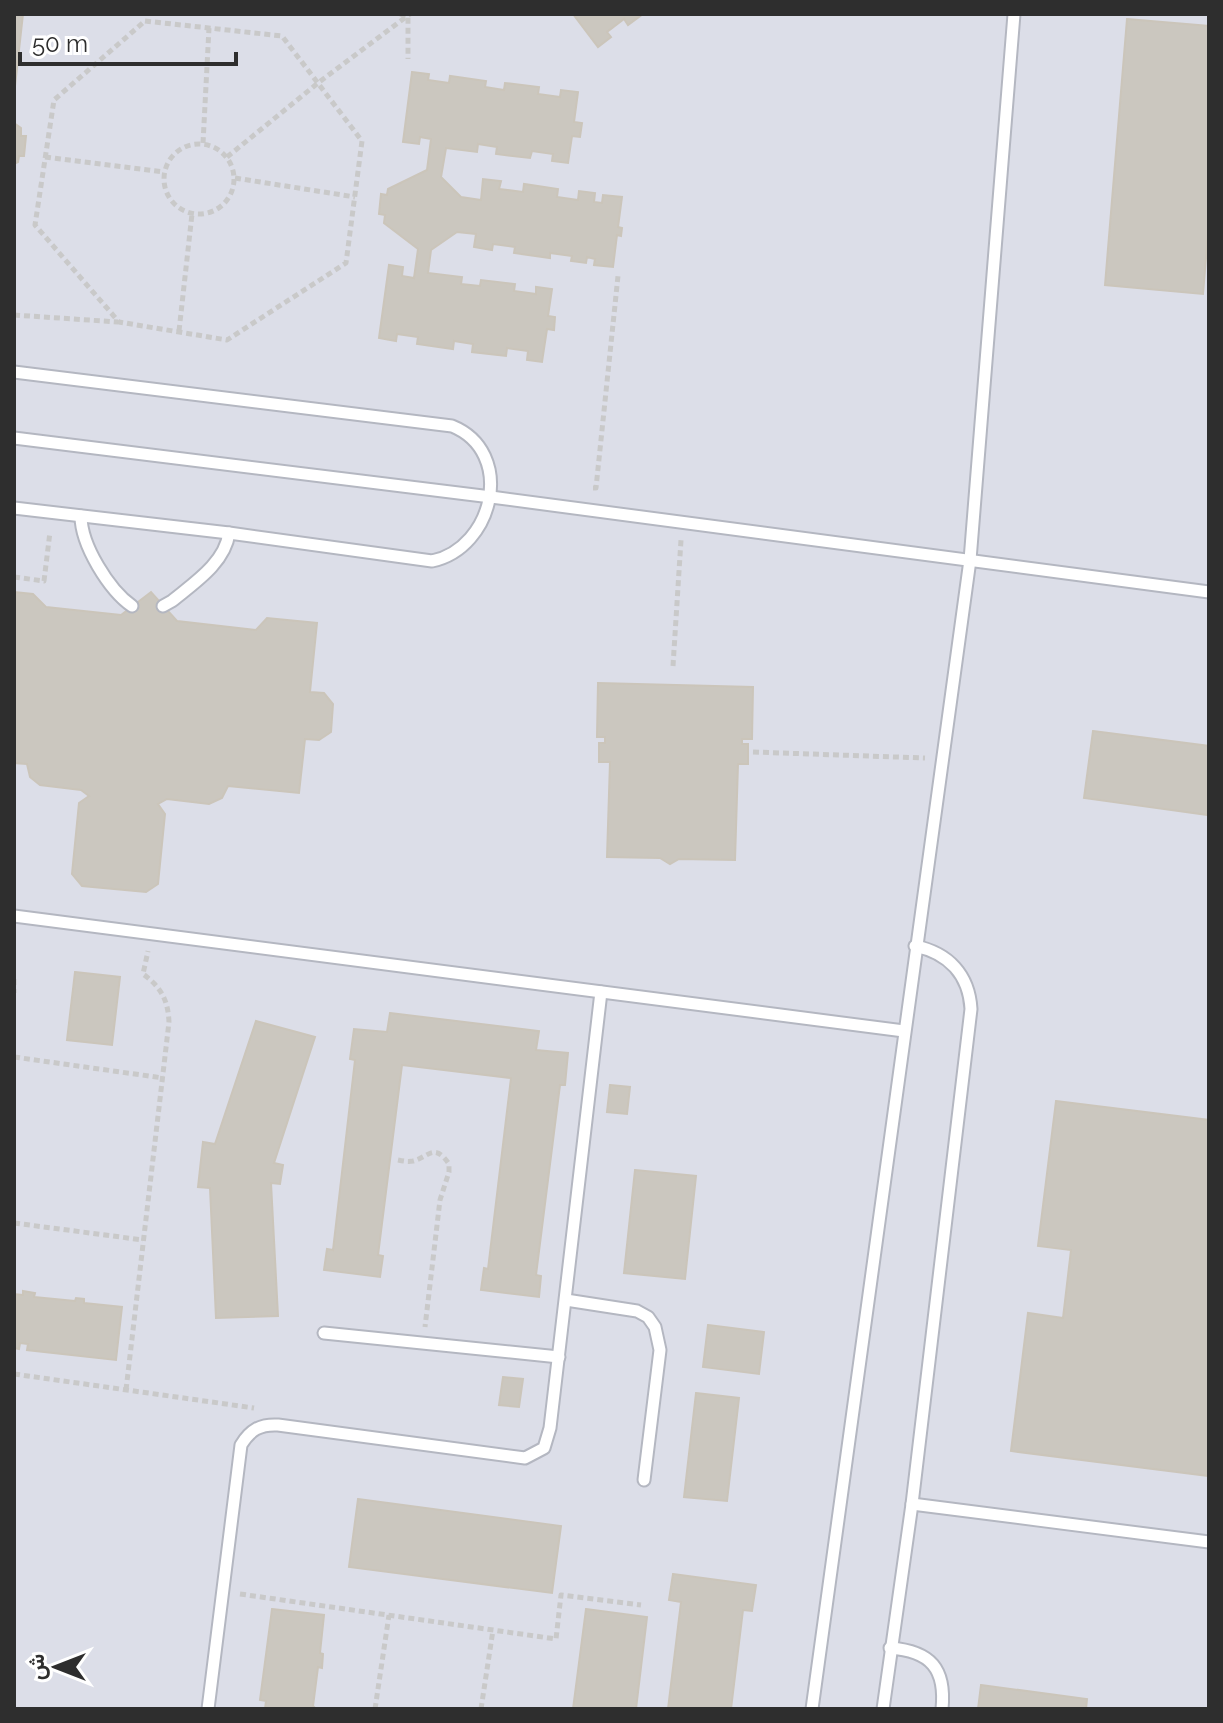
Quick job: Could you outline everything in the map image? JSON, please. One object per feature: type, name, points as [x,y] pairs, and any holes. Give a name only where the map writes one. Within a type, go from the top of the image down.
[{"type":"lane","points":[[812,1709],[970,560],[1014,14]]},
{"type":"lane","points":[[14,372],[452,426],[469,435],[486,462],[491,497],[481,527],[452,554],[432,561],[14,508]]},
{"type":"lane","points":[[14,438],[491,497],[1209,592]]},
{"type":"lane","points":[[81,516],[86,544],[118,592],[132,606]]},
{"type":"lane","points":[[163,606],[217,561],[226,548],[229,533]]},
{"type":"lane","points":[[14,916],[904,1031]]},
{"type":"lane","points":[[883,1709],[912,1504],[971,1009],[970,993],[956,966],[931,949],[915,946]]},
{"type":"lane","points":[[208,1709],[241,1445],[256,1428],[266,1424],[525,1458],[544,1448],[549,1438],[601,992]]},
{"type":"lane","points":[[566,1300],[637,1311],[648,1317],[660,1338],[644,1480]]},
{"type":"lane","points":[[324,1333],[559,1357]]},
{"type":"lane","points":[[912,1504],[1209,1542]]},
{"type":"lane","points":[[890,1648],[912,1650],[931,1662],[942,1682],[942,1709]]},
{"type":"path","points":[[400,14],[409,15]]},
{"type":"path","points":[[408,59],[409,15]]},
{"type":"path","points":[[227,157],[409,15]]},
{"type":"path","points":[[14,315],[119,322],[227,340],[346,263],[362,141],[282,36],[145,21],[54,100],[35,225],[119,322]]},
{"type":"path","points":[[203,143],[209,28]]},
{"type":"path","points":[[203,143],[216,147],[227,157],[235,178],[231,194],[222,207],[207,214],[192,214],[179,208],[169,198],[164,186],[164,172],[169,159],[178,150],[190,144],[203,143]]},
{"type":"path","points":[[45,157],[164,172]]},
{"type":"path","points":[[235,178],[355,197]]},
{"type":"path","points":[[179,331],[192,214]]},
{"type":"path","points":[[584,488],[596,488],[618,276]]},
{"type":"path","points":[[14,577],[44,581],[53,512]]},
{"type":"path","points":[[673,666],[682,522]]},
{"type":"path","points":[[753,752],[942,758]]},
{"type":"path","points":[[126,1390],[169,1011],[161,989],[143,974],[152,934]]},
{"type":"path","points":[[14,979],[14,993]]},
{"type":"path","points":[[14,1057],[163,1078]]},
{"type":"path","points":[[398,1160],[414,1161],[430,1152],[438,1153],[449,1164],[440,1200],[423,1343]]},
{"type":"path","points":[[14,1223],[143,1240]]},
{"type":"path","points":[[14,1374],[249,1407],[260,1413],[266,1424]]},
{"type":"path","points":[[222,1592],[556,1639],[561,1595],[641,1605]]},
{"type":"path","points":[[375,1709],[389,1615]]},
{"type":"path","points":[[481,1709],[493,1630]]},
{"type":"shaded area","points":[[14,14],[1209,14],[1209,1709],[14,1709]]},
{"type":"building","points":[[14,14],[23,14],[15,86],[14,86]]},
{"type":"building","points":[[573,14],[643,14],[628,25],[624,19],[607,32],[611,37],[598,47]]},
{"type":"building","points":[[1127,19],[1209,26],[1209,222],[1203,294],[1105,285]]},
{"type":"building","points":[[412,72],[429,74],[428,80],[449,83],[450,76],[486,81],[485,87],[504,90],[505,83],[539,87],[538,94],[560,97],[561,90],[578,92],[574,122],[582,123],[580,137],[572,136],[568,163],[552,161],[553,154],[532,151],[530,158],[496,154],[497,147],[478,144],[477,152],[446,148],[441,177],[461,197],[481,200],[483,179],[501,181],[499,189],[523,192],[524,184],[558,189],[557,197],[578,200],[579,191],[595,193],[594,202],[602,203],[603,195],[622,197],[618,227],[622,228],[621,236],[617,235],[613,267],[594,265],[595,259],[587,257],[586,263],[571,261],[572,256],[550,253],[550,258],[514,253],[515,247],[493,244],[492,250],[474,247],[476,234],[457,232],[431,250],[428,273],[462,277],[461,284],[480,286],[481,280],[515,284],[514,291],[536,294],[536,287],[552,289],[548,316],[555,317],[554,330],[547,329],[542,362],[527,360],[528,351],[507,348],[506,356],[472,352],[473,344],[454,341],[453,349],[417,344],[418,337],[397,334],[396,341],[379,338],[389,265],[403,267],[402,276],[414,278],[418,249],[384,223],[385,215],[379,214],[381,194],[387,195],[388,189],[427,170],[431,139],[420,137],[419,144],[403,142]]},
{"type":"building","points":[[14,123],[21,128],[21,136],[26,136],[24,156],[19,156],[14,164]]},
{"type":"building","points":[[14,592],[33,594],[46,607],[121,615],[151,592],[177,621],[256,630],[267,618],[317,623],[310,692],[324,693],[333,704],[331,732],[319,740],[305,739],[299,793],[228,786],[222,798],[209,804],[167,799],[158,804],[165,814],[158,884],[146,892],[82,886],[72,874],[79,803],[89,796],[81,790],[40,785],[30,777],[27,764],[14,763]]},
{"type":"building","points":[[598,683],[753,687],[752,739],[742,739],[742,744],[748,744],[748,764],[738,764],[735,860],[679,859],[670,864],[660,858],[607,857],[610,762],[599,762],[599,743],[605,743],[605,737],[597,737]]},
{"type":"building","points":[[1093,731],[1209,746],[1208,815],[1084,798]]},
{"type":"building","points":[[75,972],[120,977],[112,1045],[67,1040]]},
{"type":"building","points":[[390,1013],[539,1031],[536,1050],[568,1053],[565,1085],[560,1085],[536,1275],[541,1276],[539,1297],[481,1290],[484,1268],[488,1269],[511,1078],[402,1065],[378,1255],[383,1256],[380,1277],[324,1270],[327,1249],[333,1250],[355,1060],[350,1059],[354,1029],[387,1032]]},
{"type":"building","points":[[256,1021],[315,1037],[274,1163],[283,1165],[280,1184],[271,1183],[278,1316],[216,1318],[210,1188],[198,1187],[203,1142],[215,1144]]},
{"type":"building","points":[[610,1085],[630,1087],[627,1114],[607,1112]]},
{"type":"building","points":[[1056,1101],[1209,1120],[1209,1476],[1011,1451],[1028,1313],[1063,1318],[1071,1250],[1038,1246]]},
{"type":"building","points":[[635,1170],[696,1176],[685,1279],[624,1273]]},
{"type":"building","points":[[23,1291],[35,1293],[34,1297],[75,1301],[76,1298],[84,1299],[84,1303],[122,1307],[116,1360],[27,1350],[28,1344],[20,1343],[19,1349],[14,1348],[14,1294],[23,1295]]},
{"type":"building","points":[[708,1325],[764,1332],[759,1374],[703,1367]]},
{"type":"building","points":[[503,1377],[523,1379],[519,1407],[499,1405]]},
{"type":"building","points":[[696,1393],[739,1398],[727,1501],[684,1497]]},
{"type":"building","points":[[358,1499],[561,1526],[552,1593],[349,1567]]},
{"type":"building","points":[[673,1574],[756,1585],[752,1611],[743,1610],[731,1709],[668,1709],[681,1602],[669,1600]]},
{"type":"building","points":[[272,1609],[324,1615],[320,1653],[323,1654],[322,1668],[318,1667],[313,1706],[316,1709],[265,1709],[266,1701],[260,1700]]},
{"type":"building","points":[[586,1609],[647,1617],[636,1709],[573,1709]]},
{"type":"building","points":[[981,1685],[1087,1699],[1086,1709],[978,1709]]}]
